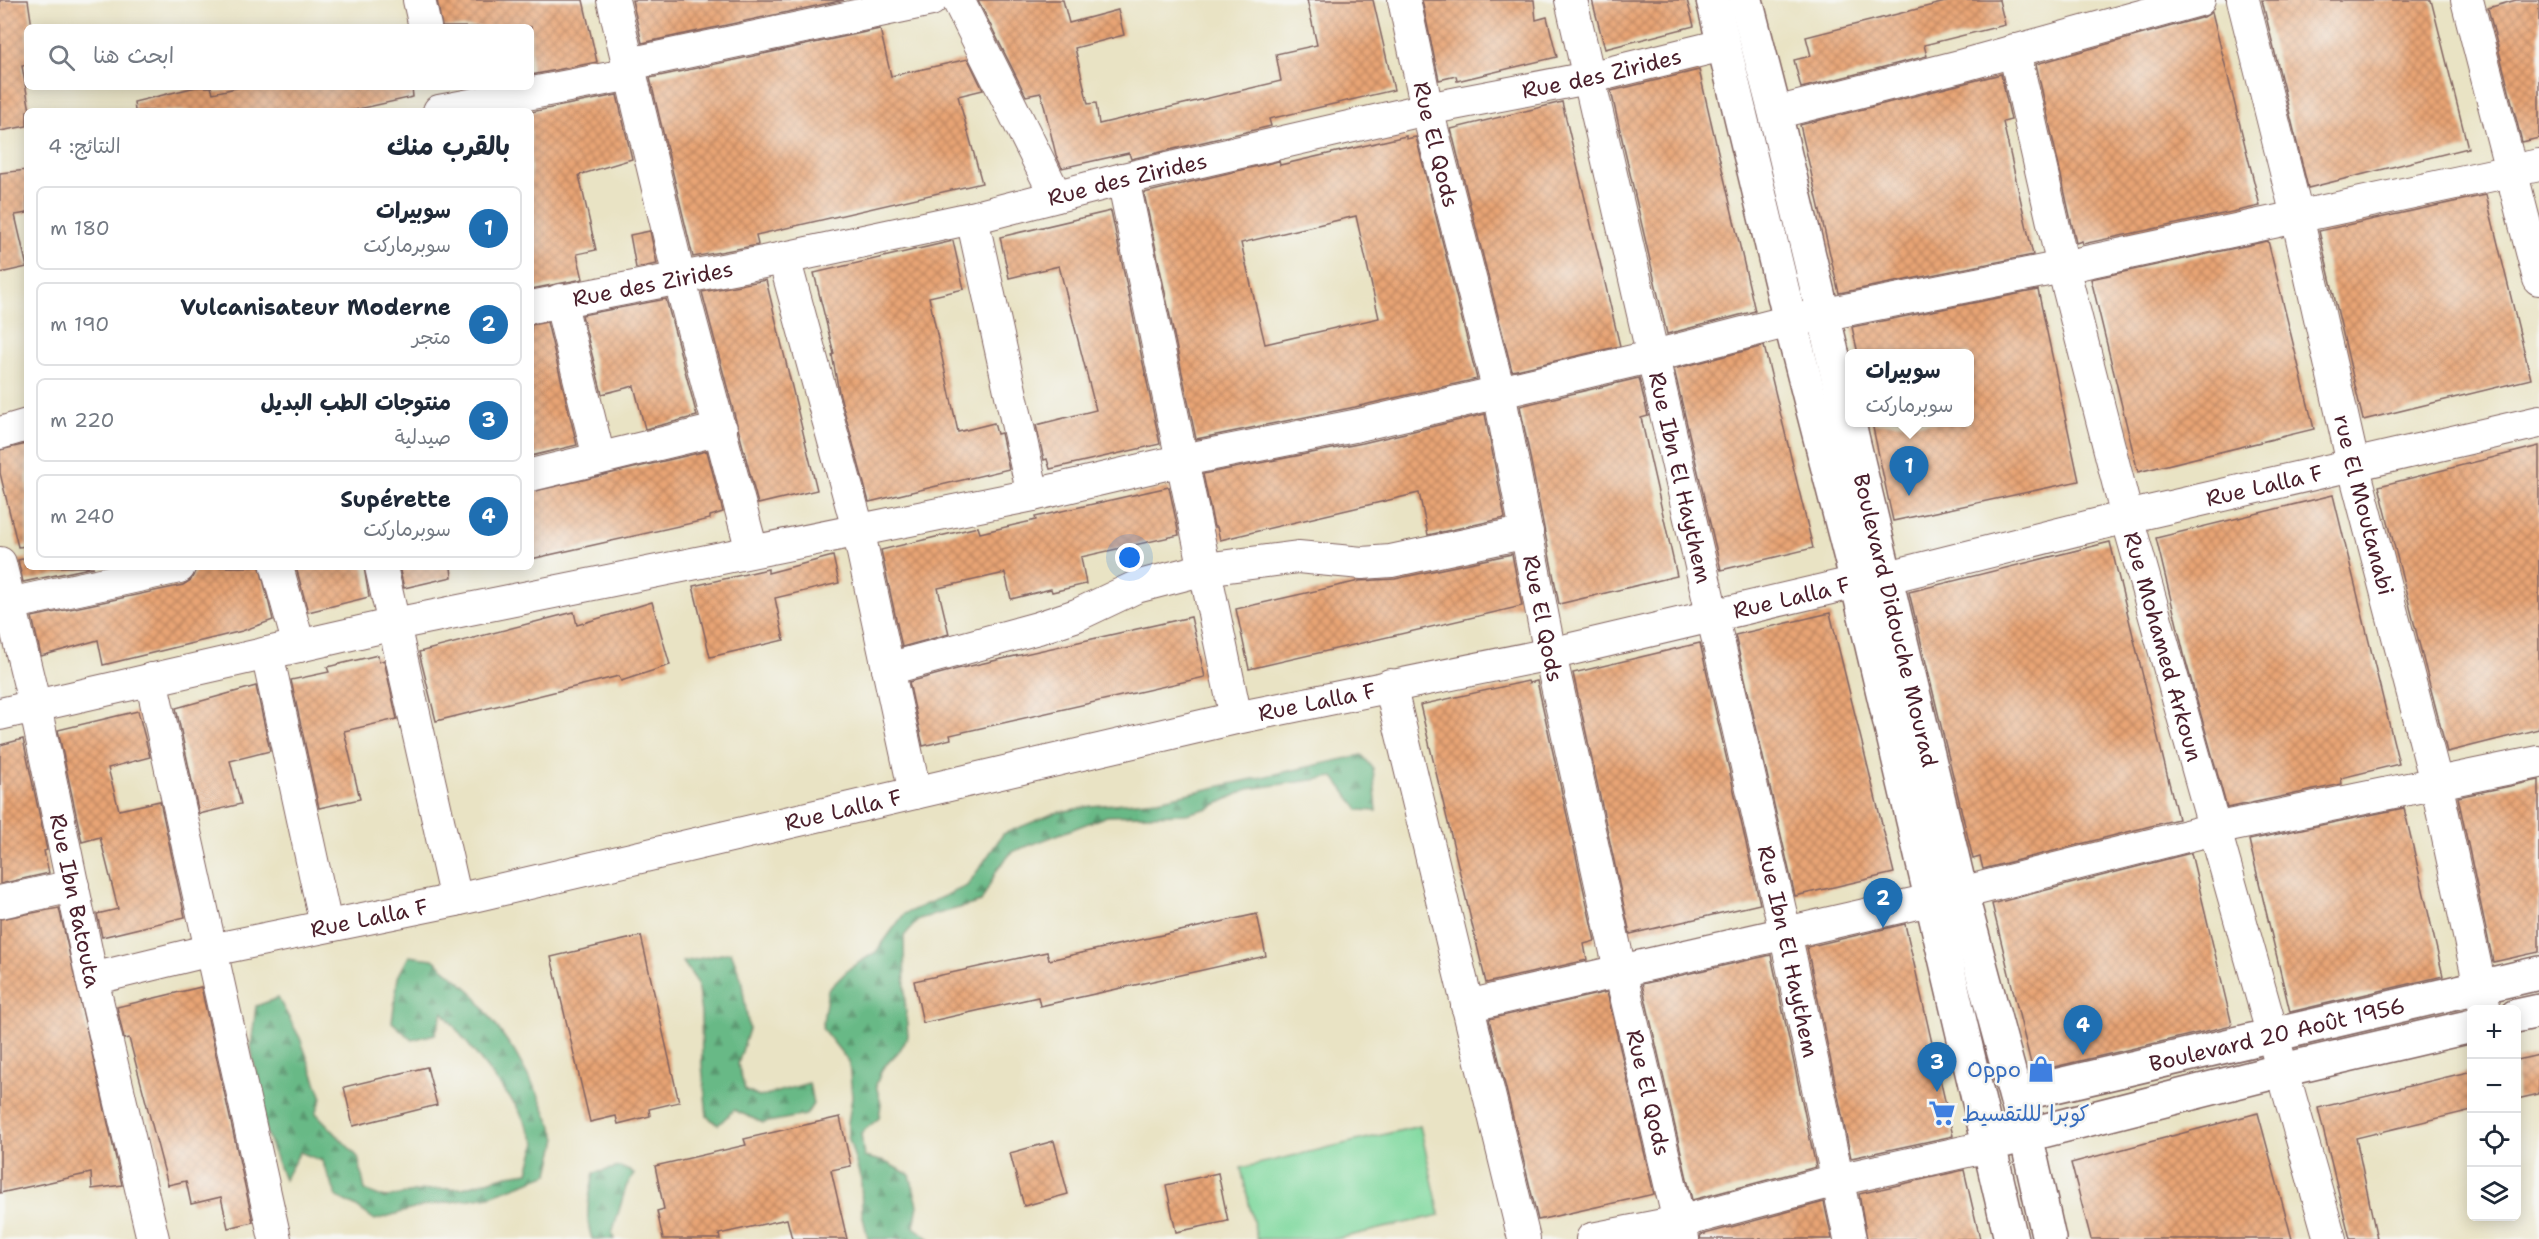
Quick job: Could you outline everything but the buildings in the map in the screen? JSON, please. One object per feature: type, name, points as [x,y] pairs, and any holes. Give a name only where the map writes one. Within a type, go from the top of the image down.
[{"type":"main road","name":"Boulevard Didouche Mourad","points":[[1746,0],[1822,314],[1871,580],[1946,896],[1990,1146],[2011,1239]]},
{"type":"main road","name":"Boulevard Didouche Mourad","points":[[1716,1],[1723,45],[1790,321],[1871,580]]},
{"type":"main road","name":"Boulevard Didouche Mourad","points":[[1946,896],[2016,1095],[2049,1239]]},
{"type":"main road","name":"Boulevard 20 Août 1956","points":[[2016,1095],[2273,1035],[2483,998],[2539,973]]},
{"type":"main road","points":[[2521,1015],[2539,1011]]},
{"type":"main road","name":"Boulevard 20 Août 1956","points":[[1990,1146],[2026,1134],[2467,1027]]},
{"type":"street","points":[[419,0],[424,24]]},
{"type":"street","points":[[613,0],[679,277],[752,550]]},
{"type":"street","points":[[534,86],[630,69],[931,0]]},
{"type":"street","points":[[958,0],[1056,196]]},
{"type":"street","name":"Rue El Qods","points":[[1404,0],[1427,110],[1499,392],[1550,654],[1681,1231]]},
{"type":"street","name":"Rue Ibn El Haythem","points":[[1571,0],[1785,933],[1850,1239]]},
{"type":"street","points":[[1775,113],[2199,0]]},
{"type":"street","name":"rue El Moutanabi","points":[[2243,0],[2297,216],[2353,464],[2436,782],[2483,998]]},
{"type":"street","points":[[2467,0],[2524,168],[2539,279]]},
{"type":"street","name":"Rue des Zirides","points":[[545,304],[784,258],[972,218],[1123,179],[1427,110],[1588,78],[1723,45]]},
{"type":"street","name":"Rue Mohamed Arkoun","points":[[2014,50],[2063,267],[2127,517],[2330,1239]]},
{"type":"street","points":[[442,103],[514,90]]},
{"type":"street","points":[[0,714],[395,624],[1033,495],[1183,460],[1359,425],[1822,314],[2063,267],[2524,168]]},
{"type":"street","points":[[1123,179],[1236,718]]},
{"type":"street","points":[[972,218],[1033,495]]},
{"type":"street","points":[[784,258],[858,529],[915,793]]},
{"type":"street","points":[[545,304],[599,458]]},
{"type":"street","name":"Rue Lalla F","points":[[92,979],[326,925],[456,900],[1236,718],[1550,654],[2539,422]]},
{"type":"street","points":[[0,433],[24,426]]},
{"type":"street","points":[[534,474],[720,429]]},
{"type":"street","points":[[888,669],[1038,628],[1077,615],[1137,587],[1205,569],[1298,557],[1362,563],[1391,561],[1527,532]]},
{"type":"street","name":"Rue Ibn Batouta","points":[[0,563],[5,605],[34,706],[92,979],[153,1239]]},
{"type":"street","points":[[5,605],[165,570]]},
{"type":"street","points":[[278,570],[299,646]]},
{"type":"street","points":[[382,570],[456,900]]},
{"type":"street","points":[[267,653],[326,925]]},
{"type":"street","points":[[151,679],[275,1239]]},
{"type":"street","points":[[1390,685],[1524,1239]]},
{"type":"street","points":[[1467,1006],[1946,896],[2214,829],[2539,762]]},
{"type":"street","points":[[0,902],[73,886]]},
{"type":"street","points":[[1592,1239],[1681,1231],[1837,1180],[1990,1146]]},
{"type":"green space","points":[[1362,755],[1373,768],[1377,811],[1359,810],[1334,777],[1248,789],[1209,808],[1186,814],[1107,816],[1012,852],[997,870],[981,902],[919,919],[904,936],[908,1036],[900,1050],[882,1069],[876,1085],[881,1104],[879,1118],[861,1133],[864,1157],[885,1162],[910,1175],[918,1205],[914,1227],[930,1239],[868,1239],[862,1213],[861,1180],[848,1136],[852,1097],[849,1062],[822,1028],[828,990],[850,968],[876,952],[904,914],[967,886],[1003,834],[1055,813],[1091,806],[1158,800]]},
{"type":"green space","points":[[731,952],[741,978],[749,1029],[738,1064],[745,1090],[759,1097],[809,1083],[813,1104],[806,1115],[763,1123],[734,1110],[718,1125],[707,1116],[697,982],[683,962]]},
{"type":"green space","points":[[409,956],[433,959],[472,992],[514,1051],[538,1094],[557,1138],[549,1174],[490,1196],[424,1206],[375,1220],[337,1197],[322,1161],[300,1152],[284,1180],[266,1132],[251,1047],[256,1006],[278,998],[300,1038],[322,1098],[316,1113],[358,1157],[365,1190],[384,1198],[424,1190],[463,1188],[508,1175],[528,1172],[536,1143],[517,1107],[443,1012],[435,1034],[412,1040],[392,1022],[398,977]]},
{"type":"green space","points":[[1420,1126],[1440,1215],[1336,1239],[1257,1239],[1241,1168]]},
{"type":"green space","points":[[620,1167],[634,1173],[626,1187],[612,1234],[614,1239],[592,1239],[588,1214],[594,1173]]},
{"type":"place","name":"سوبيرات","points":[[1909,496]]},
{"type":"place","name":"Vulcanisateur Moderne","points":[[1883,928]]},
{"type":"place","name":"Supérette","points":[[2083,1055]]},
{"type":"place","name":"Oppo","points":[[2041,1069]]},
{"type":"place","name":"منتوجات الطب البديل","points":[[1937,1092]]},
{"type":"place","name":"كوبرا لللتقسيط","points":[[1942,1113]]}]
